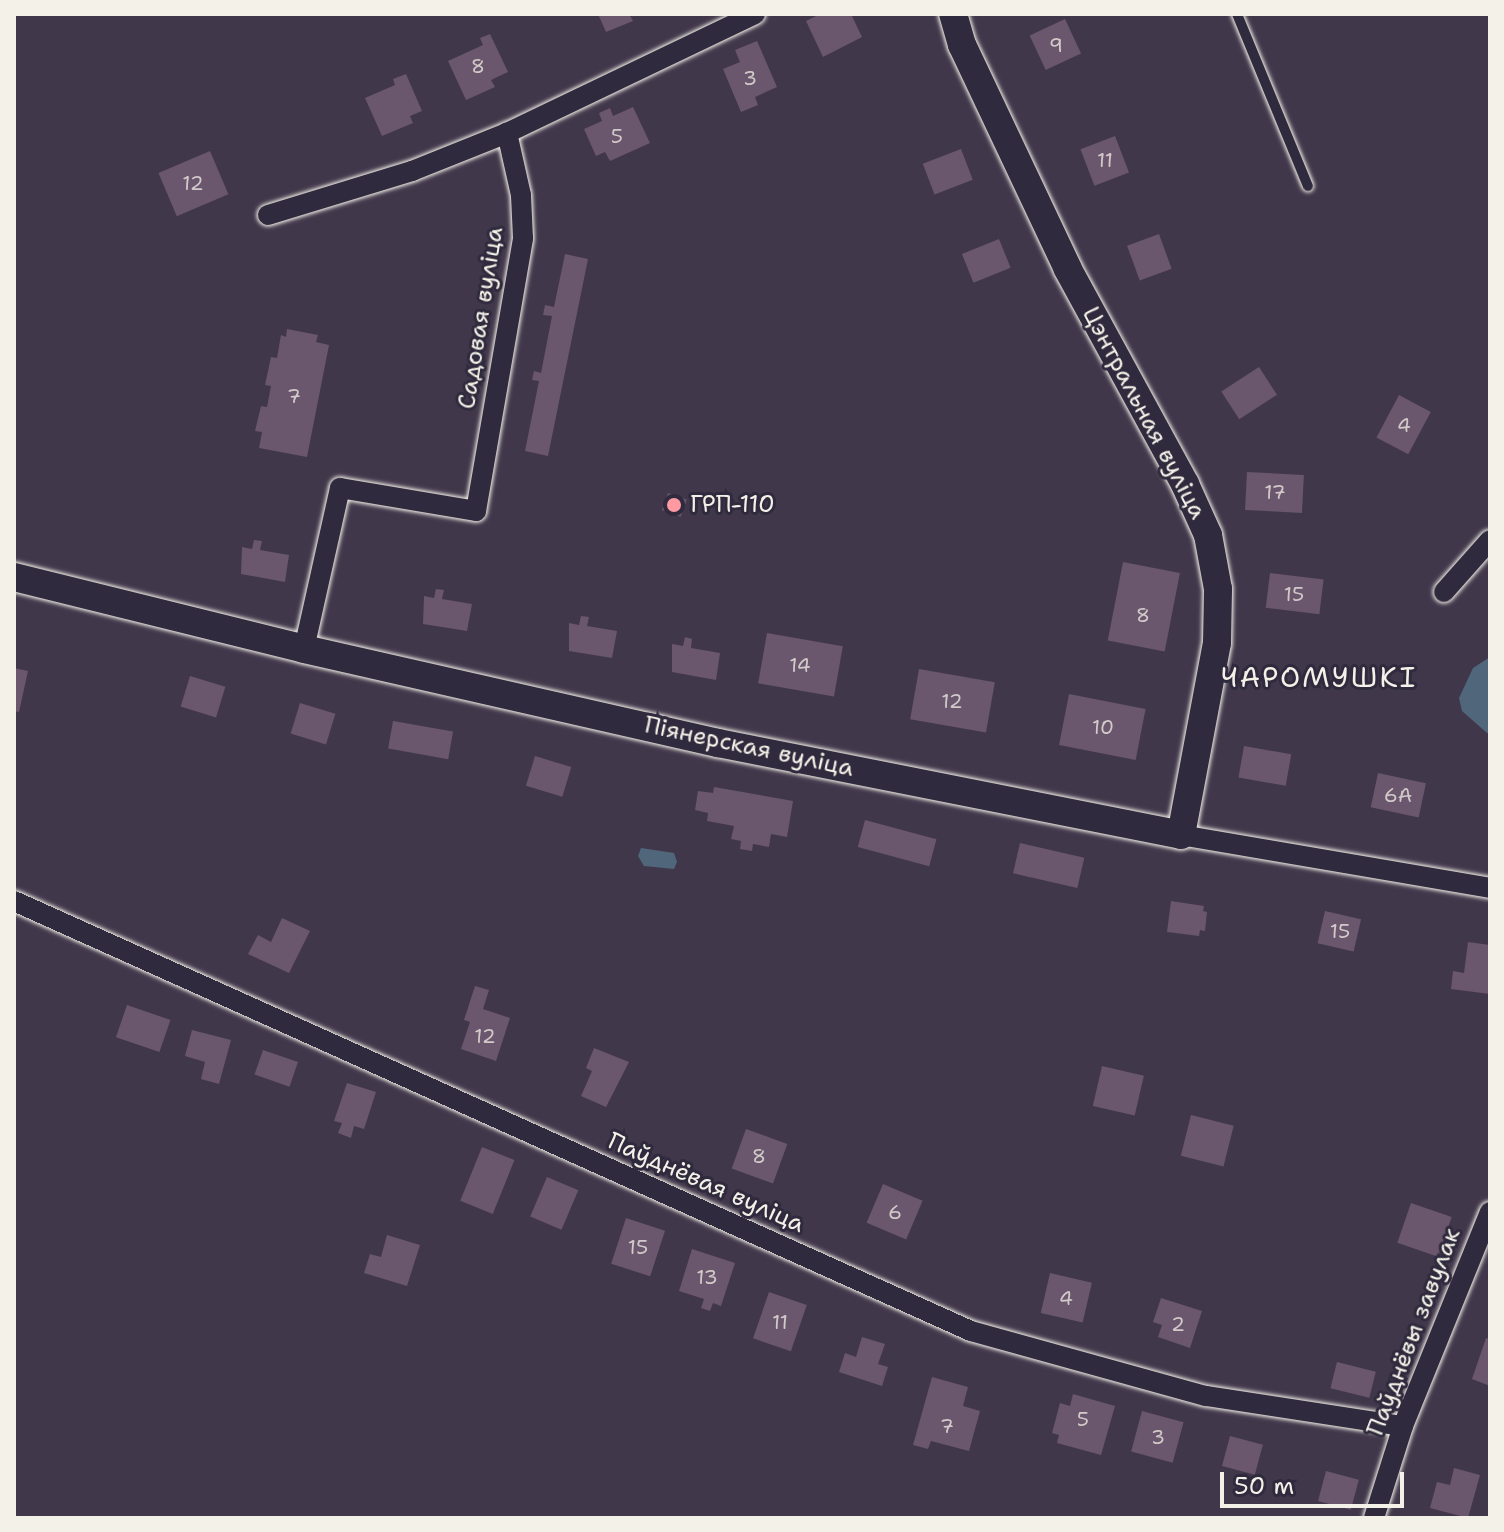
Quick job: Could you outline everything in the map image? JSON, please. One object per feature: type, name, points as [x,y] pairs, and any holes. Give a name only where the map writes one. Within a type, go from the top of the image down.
[{"type":"street","points":[[268,215],[412,171],[507,133],[755,14]]},
{"type":"street","name":"Цэнтральная вуліца","points":[[953,14],[962,45],[1068,269],[1192,496],[1212,548],[1218,589],[1217,643],[1181,835]]},
{"type":"street","name":"Садовая вуліца","points":[[304,649],[340,488],[476,511],[523,238],[521,195],[507,133]]},
{"type":"street","points":[[1444,592],[1490,540]]},
{"type":"street","name":"Піянерская вуліца","points":[[14,577],[304,649],[718,743],[1181,835],[1490,888]]},
{"type":"street","name":"Паўднёвая вуліца","points":[[14,901],[971,1331],[1206,1396],[1403,1426]]},
{"type":"street","name":"Паўднёвы завулак","points":[[1374,1518],[1403,1426],[1490,1212]]},
{"type":"lane","points":[[1237,14],[1308,186]]},
{"type":"water","points":[[1490,657],[1490,733],[1487,733],[1462,711],[1459,698],[1473,668]]},
{"type":"water","points":[[641,848],[674,853],[677,862],[674,869],[644,866],[638,856]]},
{"type":"building","points":[[598,14],[629,14],[633,21],[606,32]]},
{"type":"building","points":[[820,14],[851,14],[862,37],[823,57],[806,21]]},
{"type":"building","points":[[1065,19],[1081,53],[1046,70],[1030,35]]},
{"type":"building","points":[[490,34],[508,72],[491,80],[495,87],[466,100],[448,61],[483,45],[480,38]]},
{"type":"building","points":[[757,41],[777,87],[755,97],[758,105],[741,112],[723,69],[740,62],[735,50]]},
{"type":"building","points":[[406,74],[422,111],[410,116],[413,123],[382,136],[365,98],[395,85],[393,79]]},
{"type":"building","points":[[633,107],[650,143],[610,161],[605,152],[596,156],[584,129],[602,121],[599,113],[610,108],[613,116]]},
{"type":"building","points":[[1115,136],[1129,172],[1094,186],[1080,149]]},
{"type":"building","points":[[961,149],[973,180],[935,195],[923,164]]},
{"type":"building","points":[[210,151],[228,194],[177,216],[158,173]]},
{"type":"building","points":[[1159,234],[1172,269],[1140,280],[1127,246]]},
{"type":"building","points":[[999,239],[1011,268],[974,283],[962,254]]},
{"type":"building","points":[[565,254],[588,259],[548,456],[525,451],[539,381],[532,380],[534,371],[541,373],[552,316],[543,315],[545,305],[554,307]]},
{"type":"building","points":[[287,329],[318,335],[316,342],[329,345],[307,457],[259,448],[262,432],[255,431],[261,406],[267,407],[271,386],[265,385],[271,357],[277,358],[281,335],[286,337]]},
{"type":"building","points":[[1259,367],[1277,395],[1239,419],[1221,392]]},
{"type":"building","points":[[1399,395],[1431,412],[1408,454],[1376,437]]},
{"type":"building","points":[[1247,472],[1304,475],[1302,513],[1245,510]]},
{"type":"building","name":"ГРП-110","points":[[668,493],[687,500],[681,517],[662,510]]},
{"type":"building","points":[[254,540],[262,541],[260,550],[289,555],[285,582],[241,574],[242,547],[252,549]]},
{"type":"building","points":[[1123,562],[1180,573],[1165,652],[1108,641]]},
{"type":"building","points":[[1270,573],[1324,580],[1319,614],[1266,608]]},
{"type":"building","points":[[436,589],[444,590],[442,599],[472,604],[467,631],[423,624],[424,596],[434,598]]},
{"type":"building","points":[[581,616],[589,617],[587,626],[617,631],[612,658],[569,651],[569,623],[579,625]]},
{"type":"building","points":[[767,633],[843,646],[834,697],[758,683]]},
{"type":"building","points":[[685,637],[692,639],[691,648],[720,653],[716,680],[672,672],[672,644],[683,646]]},
{"type":"building","points":[[14,668],[28,671],[19,712],[14,711]]},
{"type":"building","points":[[919,669],[995,682],[986,733],[910,719]]},
{"type":"building","points":[[190,676],[225,687],[216,717],[181,707]]},
{"type":"building","points":[[1069,694],[1146,709],[1136,760],[1059,745]]},
{"type":"building","points":[[300,703],[335,714],[326,744],[291,734]]},
{"type":"building","points":[[393,721],[453,732],[448,759],[388,749]]},
{"type":"building","points":[[1244,746],[1291,754],[1286,786],[1238,778]]},
{"type":"building","points":[[535,756],[571,767],[562,797],[526,786]]},
{"type":"building","points":[[1378,773],[1426,783],[1419,817],[1371,807]]},
{"type":"building","points":[[714,787],[793,801],[787,837],[771,834],[769,847],[753,844],[752,851],[740,849],[741,841],[731,839],[734,826],[707,821],[708,813],[695,810],[698,791],[713,793]]},
{"type":"building","points":[[865,820],[936,839],[929,866],[858,847]]},
{"type":"building","points":[[1020,843],[1084,858],[1077,888],[1013,873]]},
{"type":"building","points":[[1171,901],[1204,906],[1203,911],[1207,912],[1205,931],[1200,930],[1199,936],[1167,932]]},
{"type":"building","points":[[1325,911],[1361,919],[1354,951],[1318,943]]},
{"type":"building","points":[[282,918],[310,931],[289,973],[248,954],[258,935],[271,942]]},
{"type":"building","points":[[1468,942],[1490,945],[1490,994],[1451,989],[1453,971],[1464,973]]},
{"type":"building","points":[[475,986],[489,990],[483,1009],[510,1018],[496,1061],[461,1049],[470,1022],[464,1020]]},
{"type":"building","points":[[127,1005],[170,1020],[159,1052],[116,1037]]},
{"type":"building","points":[[192,1030],[231,1040],[219,1084],[201,1079],[205,1062],[185,1056]]},
{"type":"building","points":[[594,1048],[629,1062],[606,1107],[581,1096],[592,1071],[586,1068]]},
{"type":"building","points":[[263,1050],[298,1062],[290,1087],[255,1075]]},
{"type":"building","points":[[1102,1066],[1144,1076],[1135,1116],[1093,1106]]},
{"type":"building","points":[[347,1083],[376,1092],[364,1129],[354,1126],[351,1138],[338,1133],[342,1123],[334,1121]]},
{"type":"building","points":[[1191,1115],[1234,1126],[1224,1166],[1181,1156]]},
{"type":"building","points":[[746,1129],[787,1144],[773,1184],[732,1168]]},
{"type":"building","points":[[482,1147],[514,1160],[493,1214],[460,1201]]},
{"type":"building","points":[[547,1177],[578,1190],[561,1230],[530,1217]]},
{"type":"building","points":[[883,1184],[923,1201],[906,1239],[867,1223]]},
{"type":"building","points":[[1411,1203],[1452,1217],[1438,1257],[1397,1243]]},
{"type":"building","points":[[626,1218],[665,1231],[650,1276],[611,1264]]},
{"type":"building","points":[[387,1235],[420,1245],[407,1286],[364,1273],[370,1254],[381,1257]]},
{"type":"building","points":[[692,1249],[735,1263],[721,1306],[713,1303],[710,1311],[701,1308],[704,1299],[679,1291]]},
{"type":"building","points":[[1050,1273],[1092,1283],[1083,1323],[1041,1313]]},
{"type":"building","points":[[769,1292],[807,1305],[791,1351],[753,1338]]},
{"type":"building","points":[[1161,1298],[1202,1311],[1190,1348],[1158,1337],[1162,1325],[1153,1322]]},
{"type":"building","points":[[862,1337],[885,1344],[878,1364],[888,1367],[882,1386],[839,1372],[845,1353],[856,1357]]},
{"type":"building","points":[[1486,1338],[1490,1339],[1490,1386],[1472,1379]]},
{"type":"building","points":[[1337,1362],[1376,1372],[1369,1398],[1330,1388]]},
{"type":"building","points":[[932,1377],[968,1387],[963,1406],[980,1411],[969,1451],[931,1441],[928,1449],[913,1445]]},
{"type":"building","points":[[1073,1394],[1115,1406],[1101,1455],[1057,1443],[1059,1435],[1052,1433],[1060,1403],[1070,1406]]},
{"type":"building","points":[[1142,1411],[1184,1422],[1173,1463],[1131,1452]]},
{"type":"building","points":[[1230,1436],[1263,1445],[1255,1475],[1222,1466]]},
{"type":"building","points":[[1454,1468],[1480,1475],[1468,1518],[1430,1508],[1437,1482],[1450,1485]]},
{"type":"building","points":[[1326,1471],[1359,1480],[1351,1510],[1318,1501]]},
{"type":"place","name":"ГРП-110","points":[[674,505]]},
{"type":"district","name":"ЧАРОМУШКІ","points":[[1319,677]]}]
